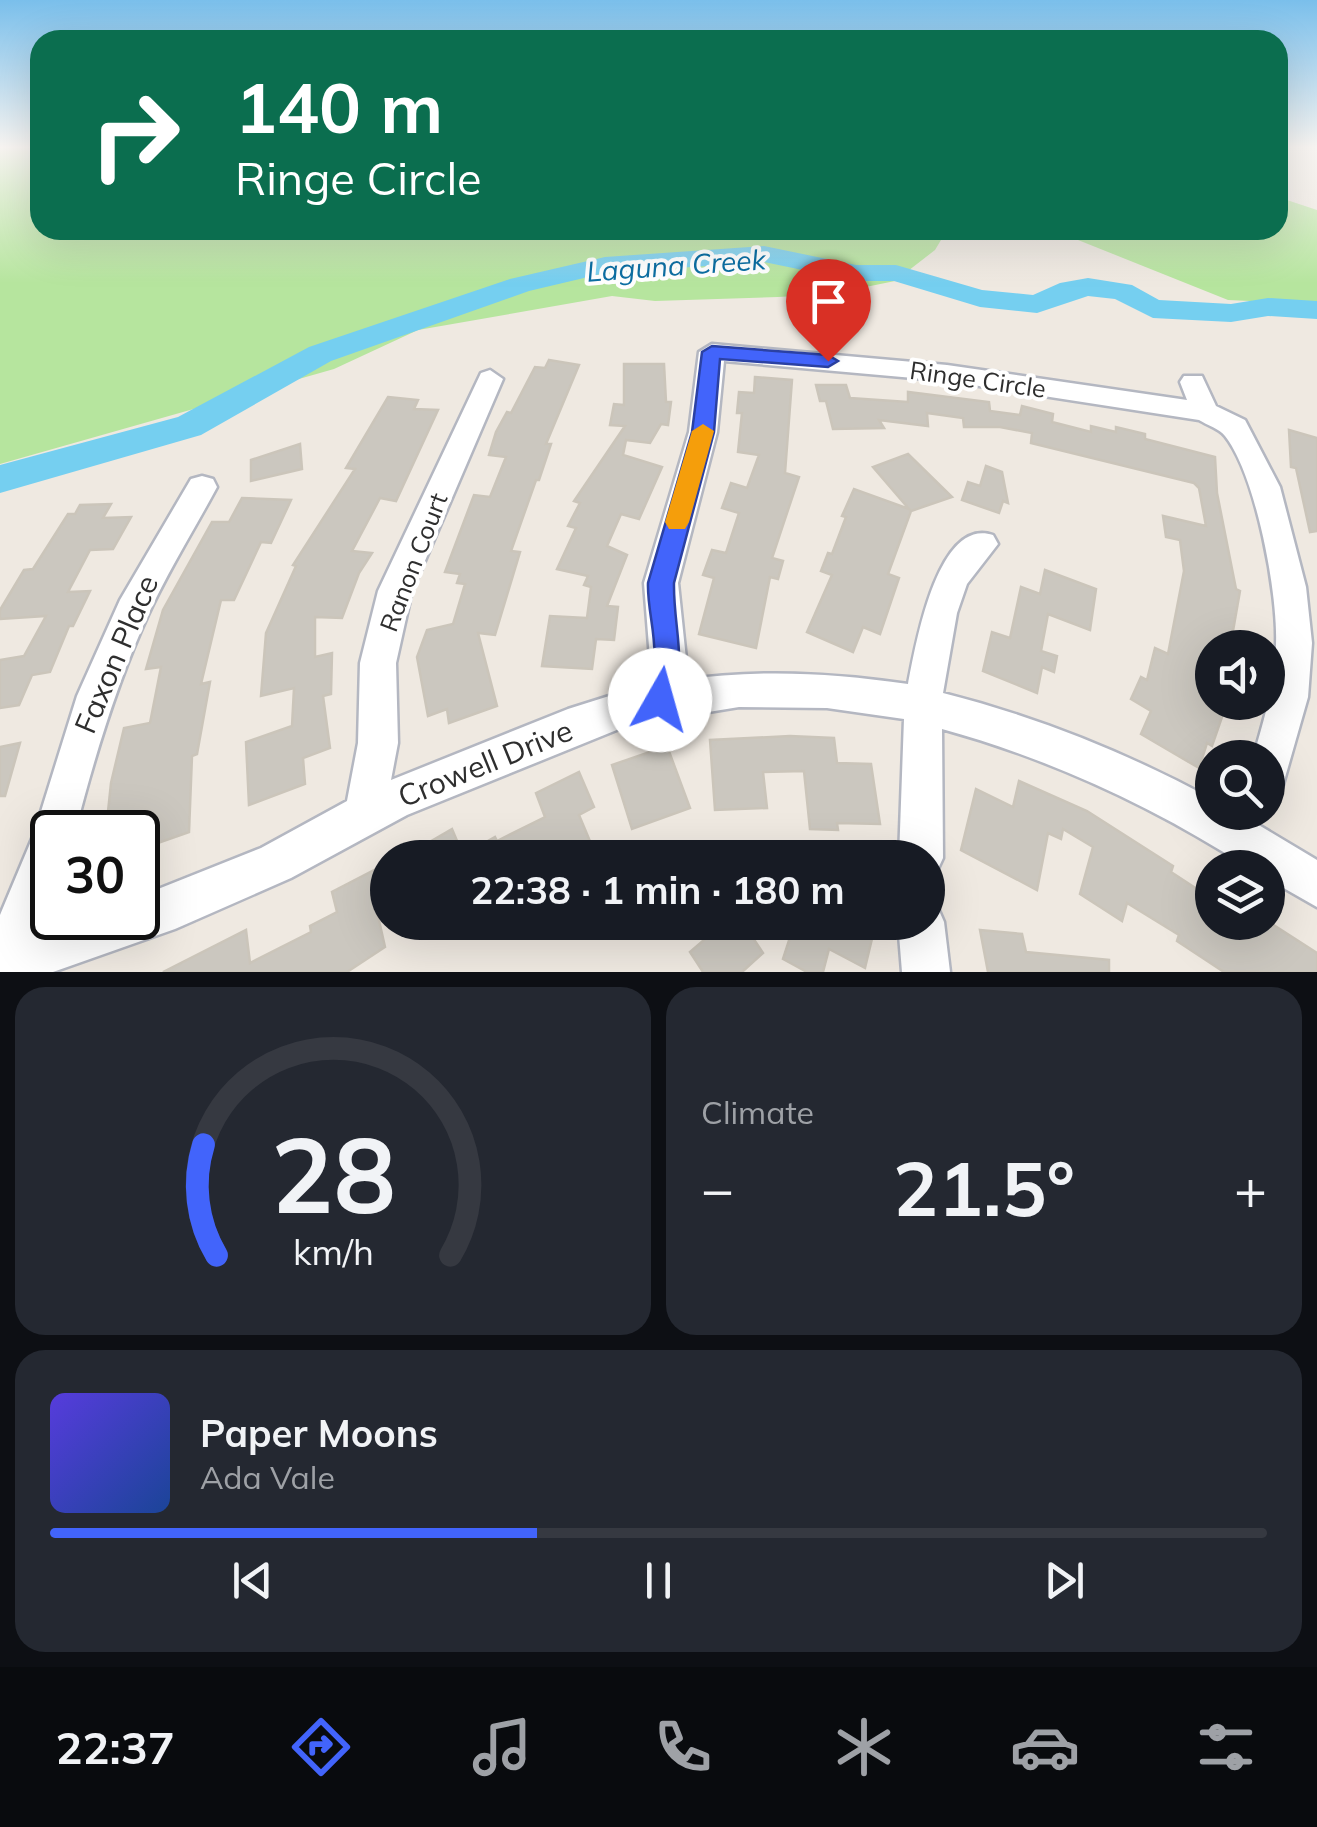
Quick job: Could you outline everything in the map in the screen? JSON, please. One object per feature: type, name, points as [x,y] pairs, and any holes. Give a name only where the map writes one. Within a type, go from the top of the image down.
[{"type":"street","name":"Ringe Circle","points":[[660,700],[668,658],[660,607],[661,583],[703,432],[712,352],[947,374],[1205,412]]},
{"type":"street","name":"Ranon Court","points":[[364,813],[378,743],[378,663],[391,607],[490,379]]},
{"type":"street","points":[[1193,382],[1205,412],[1235,427],[1265,486],[1289,587],[1294,642],[1289,697],[1277,740]]},
{"type":"street","name":"Faxon Place","points":[[60,810],[89,709],[113,647],[148,575],[202,486]]},
{"type":"street","points":[[920,840],[923,702],[945,594],[964,562],[982,544]]},
{"type":"street","name":"Crowell Drive","points":[[1,965],[178,906],[278,863],[364,813],[595,718],[660,700],[745,689],[808,689],[923,702],[1070,752],[1195,803]]},
{"type":"street","name":"Crowell Drive","points":[[1257,830],[1317,885]]},
{"type":"street","points":[[1,965],[30,894]]},
{"type":"street","points":[[923,940],[926,972]]},
{"type":"green space","points":[[0,192],[30,192],[30,240],[941,240],[935,250],[895,281],[831,294],[655,301],[612,296],[418,330],[334,369],[0,464]]},
{"type":"green space","points":[[1288,200],[1317,210],[1317,304],[1228,300],[1078,240],[1288,240]]},
{"type":"building","points":[[549,360],[579,365],[546,444],[551,444],[511,551],[520,552],[495,635],[478,633],[497,706],[449,723],[447,709],[428,716],[417,657],[427,630],[453,624],[465,584],[457,583],[460,574],[445,572],[474,495],[490,497],[506,457],[489,455],[496,432],[507,412],[511,413],[535,367],[545,368]]},
{"type":"building","points":[[624,364],[664,364],[666,402],[671,402],[668,425],[661,424],[650,443],[626,440],[623,455],[662,467],[639,519],[621,514],[607,546],[627,555],[607,606],[618,607],[614,640],[596,639],[592,669],[542,666],[550,616],[587,618],[591,587],[584,585],[588,576],[557,569],[576,528],[568,526],[580,503],[574,501],[625,426],[610,425],[614,404],[624,405]]},
{"type":"building","points":[[755,377],[792,380],[785,473],[799,477],[772,558],[783,561],[778,579],[770,577],[756,648],[699,634],[714,578],[703,575],[712,550],[726,553],[739,513],[722,508],[731,483],[747,488],[759,455],[738,452],[742,413],[737,413],[739,392],[754,393]]},
{"type":"building","points":[[816,385],[846,385],[850,398],[908,402],[908,392],[989,402],[990,411],[1020,415],[1022,406],[1053,414],[1052,422],[1091,432],[1091,426],[1116,432],[1116,427],[1145,434],[1145,439],[1215,457],[1217,493],[1236,589],[1240,591],[1233,630],[1195,630],[1195,720],[1221,720],[1214,740],[1195,740],[1195,766],[1141,734],[1151,711],[1131,699],[1141,677],[1147,680],[1155,648],[1168,654],[1184,571],[1180,540],[1166,537],[1163,516],[1206,526],[1199,488],[1194,483],[1031,443],[1032,433],[1000,427],[964,427],[963,418],[927,413],[928,426],[879,420],[884,428],[833,429],[826,401],[820,401]]},
{"type":"building","points":[[388,397],[418,400],[414,409],[438,410],[396,501],[380,498],[352,551],[372,553],[359,573],[342,618],[315,617],[315,657],[332,653],[331,694],[323,696],[330,748],[303,758],[305,784],[249,805],[246,742],[292,726],[294,688],[261,696],[266,633],[296,566],[293,565],[355,469],[346,468]]},
{"type":"building","points":[[1289,430],[1317,438],[1317,531],[1310,532],[1296,468],[1291,467]]},
{"type":"building","points":[[300,444],[302,469],[251,481],[251,460]]},
{"type":"building","points":[[908,454],[952,497],[911,511],[888,574],[899,578],[880,634],[863,627],[853,652],[807,632],[832,575],[821,571],[828,553],[832,554],[854,489],[909,509],[873,467]]},
{"type":"building","points":[[986,466],[1002,472],[1008,503],[1003,501],[999,513],[962,500],[968,482],[980,486]]},
{"type":"building","points":[[242,498],[291,500],[271,543],[261,542],[234,600],[221,600],[201,684],[210,682],[197,754],[192,756],[189,832],[160,842],[160,810],[108,810],[111,783],[124,728],[150,723],[161,667],[146,669],[163,610],[212,522],[229,522]]},
{"type":"building","points":[[111,504],[103,518],[131,517],[113,549],[90,550],[68,592],[90,591],[73,626],[69,626],[50,672],[32,675],[19,705],[0,708],[0,660],[24,656],[46,616],[0,619],[0,610],[24,570],[33,569],[68,514],[75,514],[80,505]]},
{"type":"building","points":[[1045,570],[1096,589],[1090,630],[1048,614],[1041,651],[1057,656],[1054,672],[1042,667],[1037,693],[983,671],[992,632],[1010,638],[1021,587],[1040,594]]},
{"type":"building","points":[[834,738],[837,763],[871,764],[880,824],[837,823],[838,830],[810,829],[804,771],[763,772],[767,808],[715,810],[710,740]]},
{"type":"building","points":[[20,743],[5,796],[0,796],[0,747]]},
{"type":"building","points":[[667,746],[690,808],[632,829],[612,765]]},
{"type":"building","points":[[579,772],[594,807],[579,815],[589,840],[499,840],[545,817],[536,793]]},
{"type":"building","points":[[1019,781],[1087,811],[1173,866],[1171,872],[1195,888],[1195,940],[1285,940],[1285,932],[1317,953],[1317,972],[1224,972],[1177,941],[1179,935],[1127,903],[1122,921],[1080,894],[1093,847],[1063,829],[1061,839],[1048,833],[1037,890],[961,850],[976,789],[1013,807]]},
{"type":"building","points":[[452,829],[457,840],[433,840]]},
{"type":"building","points":[[370,872],[370,940],[383,940],[385,947],[347,972],[163,972],[246,930],[250,963],[311,932],[310,926],[337,912],[332,892]]},
{"type":"building","points":[[980,930],[1022,934],[1026,952],[1109,960],[1109,972],[988,972]]},
{"type":"building","points":[[704,940],[754,940],[763,953],[742,972],[703,972],[690,952]]},
{"type":"building","points":[[789,940],[872,940],[865,968],[829,949],[823,972],[807,972],[783,959]]},
{"type":"waterway","name":"Laguna Creek","points":[[0,479],[189,426],[320,354],[520,285],[605,265],[764,254],[856,273],[896,273],[980,298],[1037,304],[1070,289],[1088,287],[1122,291],[1153,309],[1231,313],[1268,307],[1317,310]]},
{"type":"slow traffic","points":[[677,522],[703,431]]},
{"type":"route","points":[[660,700],[668,658],[660,607],[664,560],[703,432],[712,352],[828,361]]}]
